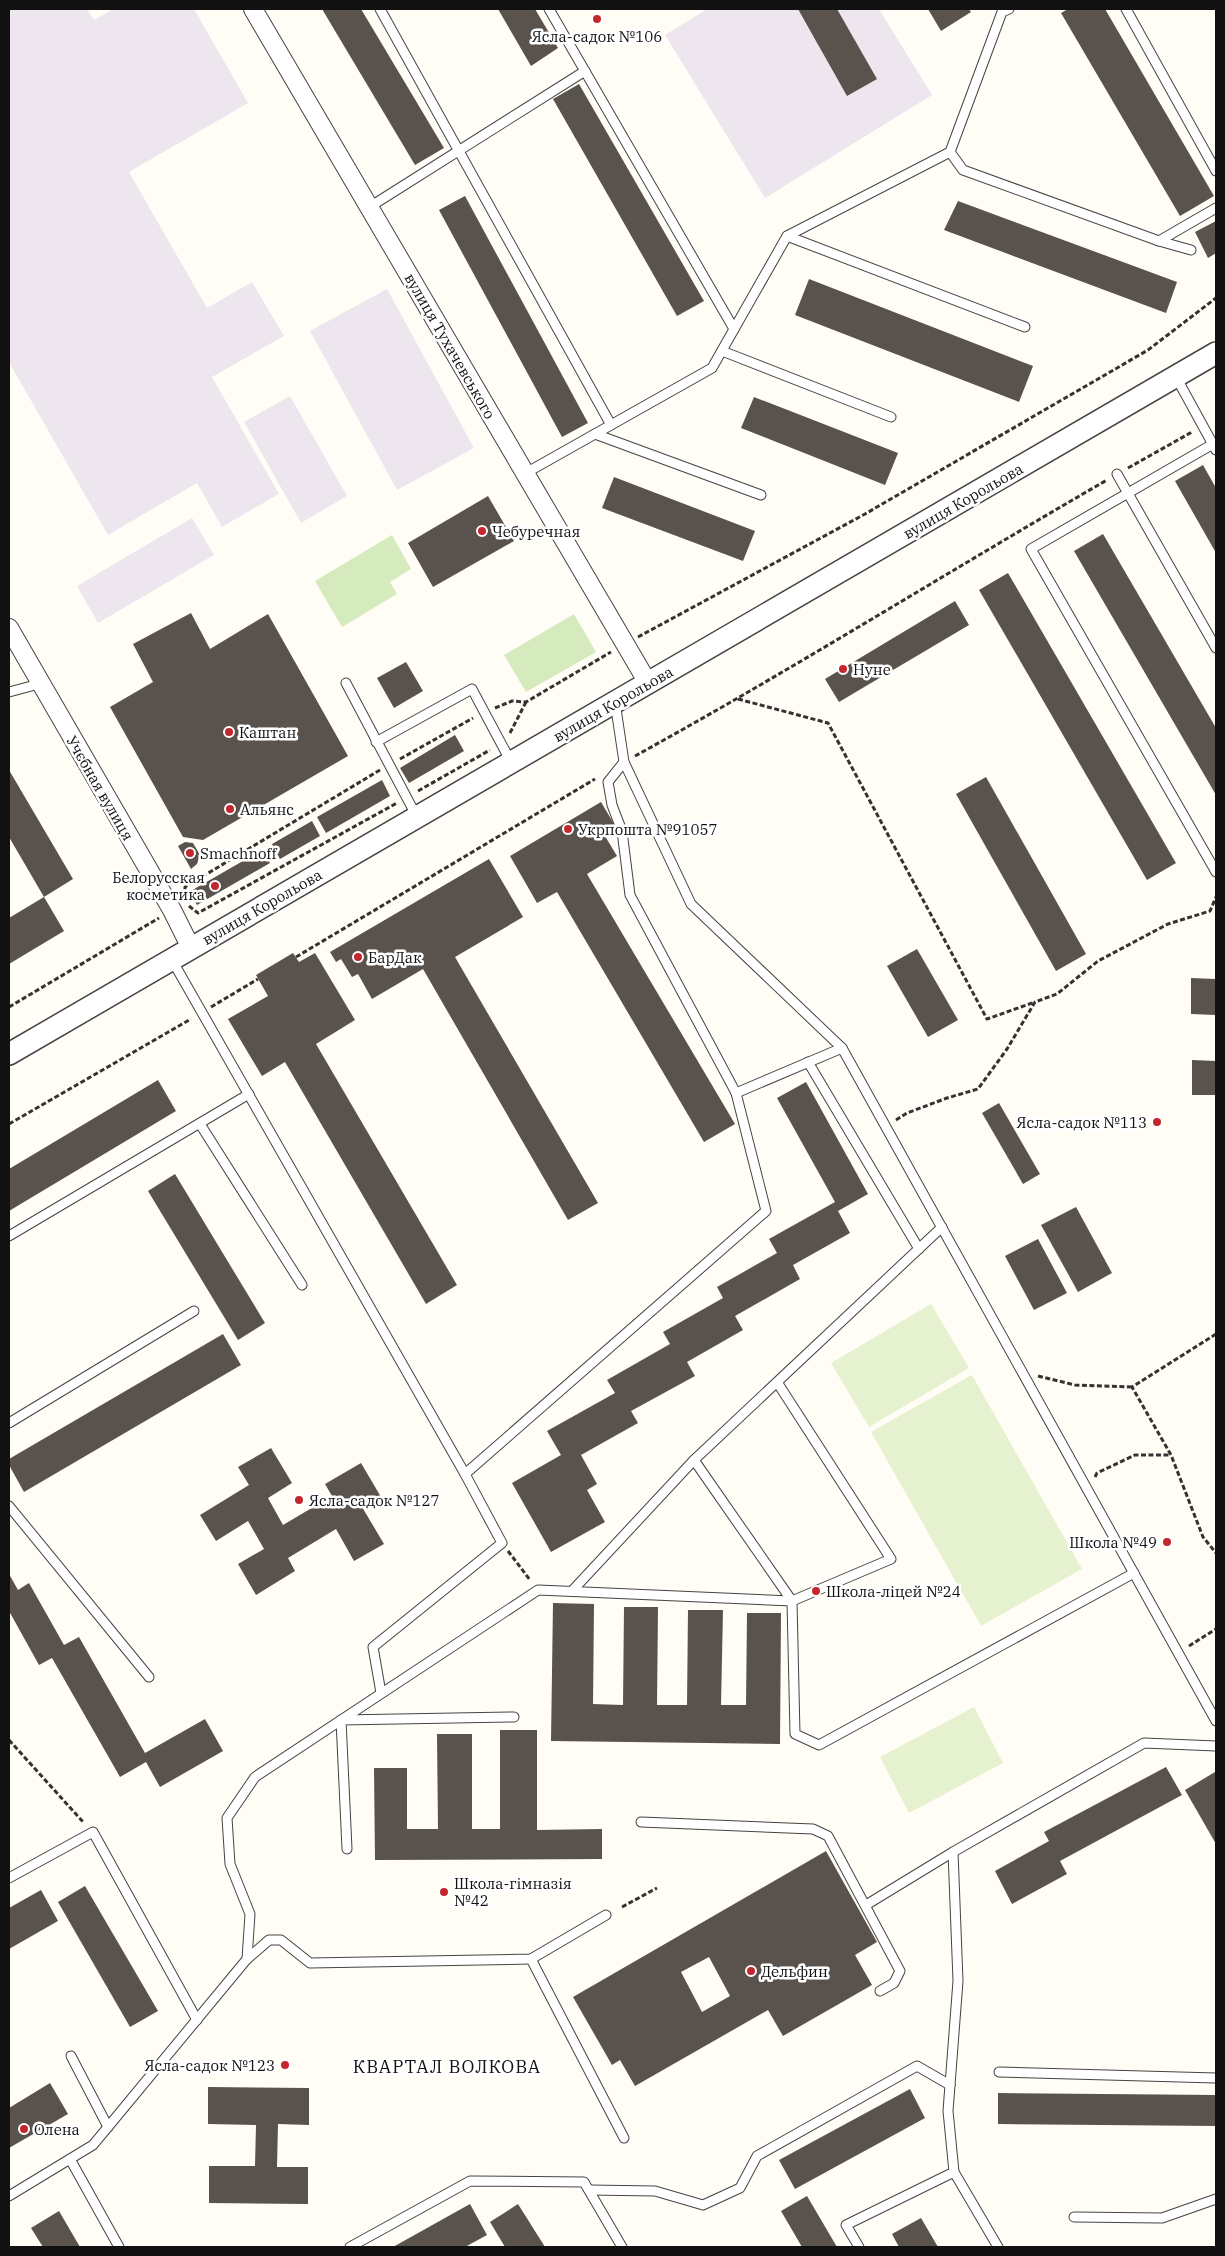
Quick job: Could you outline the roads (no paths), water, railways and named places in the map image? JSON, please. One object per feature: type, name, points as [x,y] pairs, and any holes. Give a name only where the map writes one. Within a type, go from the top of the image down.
[{"type":"street","name":"вулиця Тухачевського","points":[[253,9],[648,683]]},
{"type":"street","name":"вулиця Корольова","points":[[9,1054],[1216,353]]},
{"type":"street","name":"Учєбная вулиця","points":[[9,628],[39,684],[172,910],[191,948]]},
{"type":"lane","points":[[380,9],[611,425]]},
{"type":"lane","points":[[549,9],[734,329]]},
{"type":"lane","points":[[1126,9],[1216,171]]},
{"type":"lane","points":[[524,474],[712,368],[787,236],[950,152],[1004,10]]},
{"type":"lane","points":[[368,208],[585,71]]},
{"type":"lane","points":[[950,152],[963,170],[1159,241],[1191,250]]},
{"type":"lane","points":[[1159,241],[1216,208]]},
{"type":"lane","points":[[787,236],[1025,327]]},
{"type":"lane","points":[[722,351],[891,417]]},
{"type":"lane","points":[[1176,377],[1215,447],[1032,549],[1216,872]]},
{"type":"lane","points":[[595,434],[761,495]]},
{"type":"lane","points":[[1117,474],[1216,648]]},
{"type":"lane","points":[[346,683],[417,817]]},
{"type":"lane","points":[[9,692],[39,684]]},
{"type":"lane","points":[[376,742],[472,689],[511,763]]},
{"type":"lane","points":[[615,702],[624,762],[691,904],[842,1048],[1021,1367],[1216,1721]]},
{"type":"lane","points":[[465,1474],[766,1211],[736,1093],[630,895],[622,831],[612,805],[608,782],[624,762]]},
{"type":"lane","points":[[172,960],[465,1474],[502,1543],[372,1647],[381,1693]]},
{"type":"lane","points":[[736,1093],[842,1048]]},
{"type":"lane","points":[[808,1062],[919,1249]]},
{"type":"lane","points":[[9,1236],[249,1094]]},
{"type":"lane","points":[[200,1124],[302,1285]]},
{"type":"lane","points":[[572,1591],[694,1460],[942,1227]]},
{"type":"lane","points":[[9,1423],[194,1311]]},
{"type":"lane","points":[[247,1960],[250,1914],[230,1864],[227,1818],[255,1776],[538,1590],[792,1601],[891,1559],[777,1382]]},
{"type":"lane","points":[[694,1460],[792,1601],[795,1734],[820,1745],[1134,1573]]},
{"type":"lane","points":[[9,1506],[149,1677]]},
{"type":"lane","points":[[341,1720],[514,1717]]},
{"type":"lane","points":[[341,1720],[347,1849]]},
{"type":"lane","points":[[866,1905],[953,1852],[1144,1743],[1216,1746]]},
{"type":"lane","points":[[641,1822],[813,1829],[828,1836],[900,1971],[894,1983],[880,1991]]},
{"type":"lane","points":[[9,1878],[93,1832],[197,2020]]},
{"type":"lane","points":[[953,1852],[958,1981],[948,2111],[954,2172],[998,2247]]},
{"type":"lane","points":[[9,2196],[94,2144],[247,1960],[269,1940],[282,1940],[310,1963],[530,1959],[606,1914]]},
{"type":"lane","points":[[530,1959],[624,2138]]},
{"type":"lane","points":[[70,2056],[108,2127]]},
{"type":"lane","points":[[589,2190],[655,2190],[703,2205],[740,2188],[757,2156],[917,2066],[950,2085]]},
{"type":"lane","points":[[999,2072],[1216,2078]]},
{"type":"lane","points":[[70,2159],[119,2247]]},
{"type":"lane","points":[[859,2247],[846,2225],[954,2172]]},
{"type":"lane","points":[[350,2247],[470,2181],[584,2182],[622,2247]]},
{"type":"lane","points":[[1074,2217],[1162,2218],[1216,2199]]},
{"type":"place","name":"Ясла-садок №106","points":[[597,19]]},
{"type":"place","name":"Чебуречная","points":[[482,531]]},
{"type":"place","name":"Нуне","points":[[843,669]]},
{"type":"place","name":"Каштан","points":[[229,732]]},
{"type":"place","name":"Альянс","points":[[230,809]]},
{"type":"place","name":"Укрпошта №91057","points":[[568,829]]},
{"type":"place","name":"Smachnoff","points":[[190,853]]},
{"type":"place","name":"Белорусская косметика","points":[[215,886]]},
{"type":"place","name":"БарДак","points":[[358,957]]},
{"type":"place","name":"Ясла-садок №113","points":[[1157,1122]]},
{"type":"place","name":"Ясла-садок №127","points":[[299,1500]]},
{"type":"place","name":"Школа №49","points":[[1167,1542]]},
{"type":"place","name":"Школа-ліцей №24","points":[[816,1591]]},
{"type":"place","name":"Школа-гімназія №42","points":[[444,1892]]},
{"type":"place","name":"Дельфин","points":[[751,1971]]},
{"type":"place","name":"Ясла-садок №123","points":[[285,2065]]},
{"type":"place","name":"Олена","points":[[24,2129]]},
{"type":"district","name":"КВАРТАЛ ВОЛКОВА","points":[[447,2066]]}]
